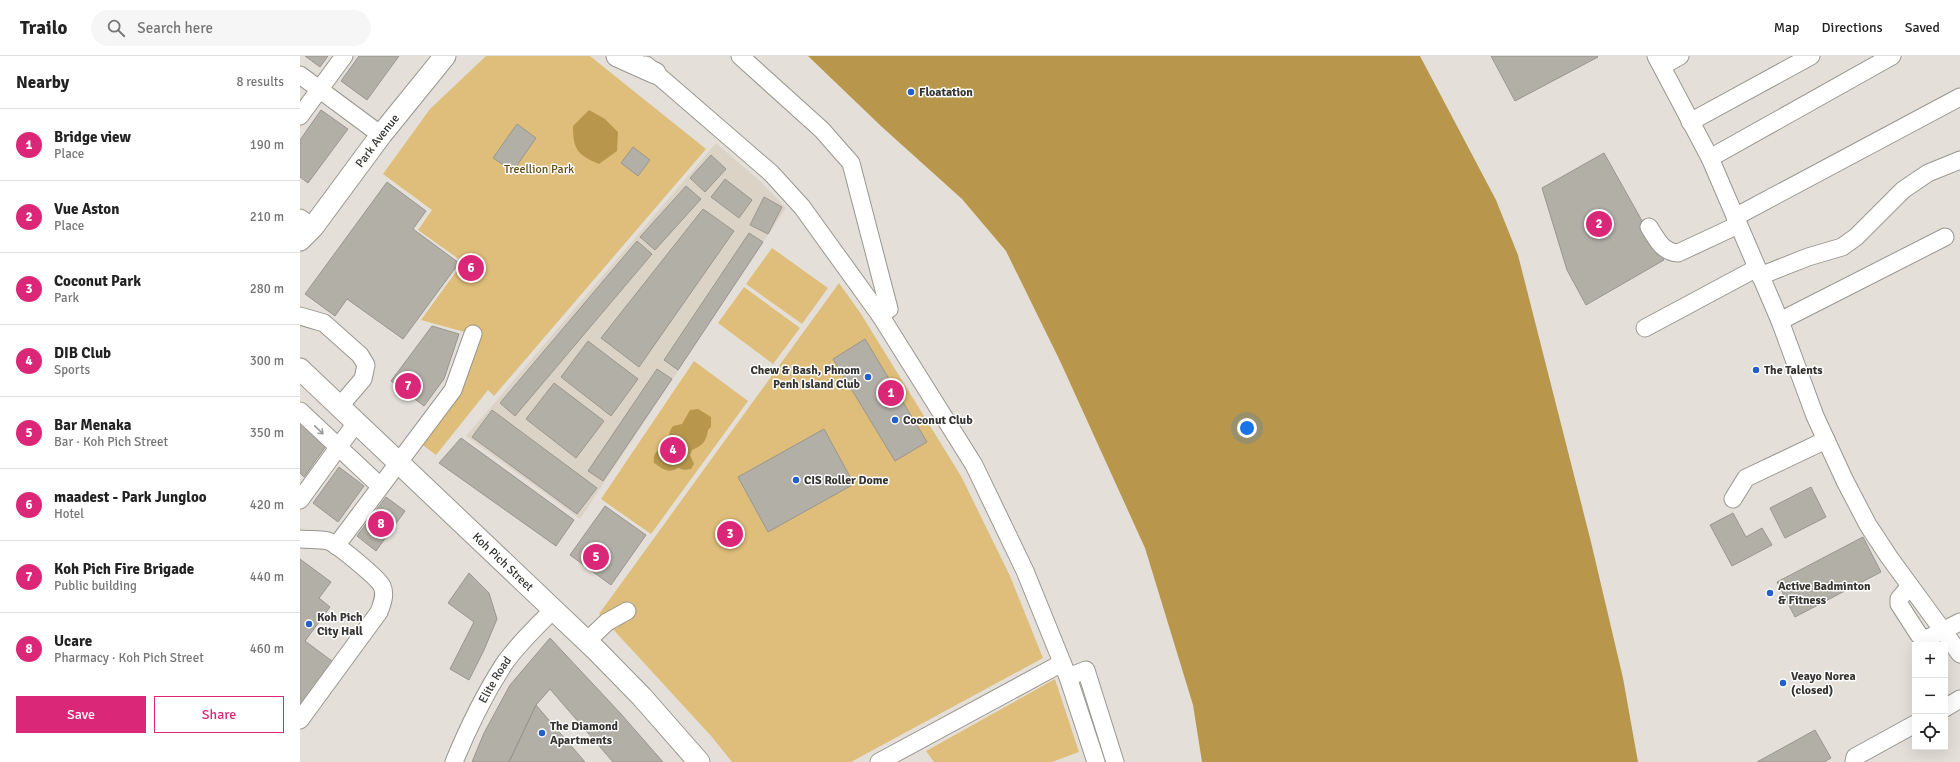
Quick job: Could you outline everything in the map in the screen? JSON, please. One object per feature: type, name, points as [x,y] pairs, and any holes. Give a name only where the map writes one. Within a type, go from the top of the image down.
[{"type":"main road","name":"Park Avenue","points":[[300,255],[304,228],[445,56]]},
{"type":"main road","points":[[617,56],[655,73]]},
{"type":"main road","name":"Koh Pich Street","points":[[300,369],[587,642],[642,697],[698,762]]},
{"type":"street","points":[[300,116],[344,56]]},
{"type":"street","points":[[635,56],[771,173],[802,207],[880,315],[974,465],[1025,571],[1065,670],[1096,762]]},
{"type":"street","points":[[740,56],[822,130],[851,162],[888,309],[880,315]]},
{"type":"street","points":[[1680,56],[1659,61],[1710,158],[1780,321],[1815,416],[1826,440],[1868,525],[1889,557],[1960,654]]},
{"type":"street","points":[[1690,122],[1812,56]]},
{"type":"street","points":[[1710,158],[1892,56]]},
{"type":"street","points":[[300,75],[381,135]]},
{"type":"street","points":[[1649,227],[1662,248],[1678,253],[1960,97]]},
{"type":"street","points":[[1645,328],[1759,272],[1842,247],[1856,237],[1903,190],[1928,173],[1960,160]]},
{"type":"street","points":[[1780,321],[1945,237]]},
{"type":"street","points":[[300,316],[324,323],[360,355],[366,365],[363,379],[339,407]]},
{"type":"street","points":[[336,546],[453,390],[473,334]]},
{"type":"street","points":[[300,411],[380,486]]},
{"type":"street","points":[[300,500],[356,423]]},
{"type":"street","points":[[1733,499],[1746,478],[1826,440]]},
{"type":"street","points":[[300,539],[329,541],[374,575],[382,586],[384,598],[379,612],[300,720]]},
{"type":"street","name":"Elite Road","points":[[454,762],[481,704],[505,663],[519,645],[553,610]]},
{"type":"street","points":[[587,642],[607,622],[627,611]]},
{"type":"street","points":[[1942,631],[1960,622]]},
{"type":"street","points":[[879,762],[1065,670],[1086,670],[1115,762]]},
{"type":"street","points":[[1948,706],[1960,700]]},
{"type":"street","points":[[1854,762],[1855,757],[1912,726]]},
{"type":"shaded area","points":[[808,56],[1420,56],[1496,200],[1518,255],[1591,542],[1623,678],[1638,762],[1202,762],[1193,705],[1145,548],[1060,361],[1006,251],[962,199],[882,127]]},
{"type":"shaded area","points":[[589,110],[605,119],[618,132],[617,151],[599,164],[586,158],[575,146],[573,126]]},
{"type":"shaded area","points":[[716,143],[759,180],[786,208],[580,519],[466,436]]},
{"type":"shaded area","points":[[698,409],[711,417],[711,427],[708,430],[703,443],[692,450],[690,455],[694,464],[691,469],[685,470],[678,468],[668,471],[654,463],[656,452],[665,446],[668,441],[670,430],[673,426],[682,424],[690,410]]},
{"type":"green space","name":"Treellion Park","points":[[486,56],[590,56],[706,149],[494,396],[488,390],[436,455],[420,443],[479,336],[421,320],[463,262],[418,230],[432,210],[383,174],[430,109]]},
{"type":"green space","points":[[772,248],[828,288],[802,324],[746,284]]},
{"type":"green space","points":[[839,283],[861,314],[961,476],[1010,576],[1043,658],[851,762],[732,762],[712,737],[599,614]]},
{"type":"green space","points":[[744,287],[800,328],[773,364],[718,323]]},
{"type":"green space","points":[[694,361],[748,401],[651,534],[601,499]]},
{"type":"green space","points":[[1055,679],[1079,752],[1052,762],[934,762],[926,751]]},
{"type":"building","points":[[305,56],[328,56],[320,67]]},
{"type":"building","points":[[359,56],[399,56],[367,100],[341,81]]},
{"type":"building","points":[[1491,56],[1597,56],[1598,57],[1515,101]]},
{"type":"building","points":[[321,110],[348,129],[308,183],[300,177],[300,140]]},
{"type":"building","points":[[517,124],[536,138],[513,171],[493,158]]},
{"type":"building","points":[[633,147],[650,160],[638,176],[621,163]]},
{"type":"building","points":[[1604,153],[1664,260],[1586,305],[1567,270],[1542,188]]},
{"type":"building","points":[[711,155],[726,169],[705,192],[690,178]]},
{"type":"building","points":[[725,179],[752,200],[739,218],[711,197]]},
{"type":"building","points":[[387,182],[426,211],[413,229],[459,263],[403,339],[347,299],[335,316],[305,294]]},
{"type":"building","points":[[686,186],[701,199],[655,250],[640,237]]},
{"type":"building","points":[[764,197],[782,207],[768,234],[750,225]]},
{"type":"building","points":[[703,209],[734,231],[639,367],[601,338]]},
{"type":"building","points":[[749,233],[763,242],[678,370],[664,360]]},
{"type":"building","points":[[637,241],[652,254],[515,416],[500,403]]},
{"type":"building","points":[[432,326],[459,334],[444,379],[424,406],[391,381]]},
{"type":"building","points":[[865,339],[927,442],[895,461],[833,359]]},
{"type":"building","points":[[588,341],[638,379],[611,416],[561,377]]},
{"type":"building","points":[[657,369],[672,379],[603,481],[588,471]]},
{"type":"building","points":[[554,383],[604,421],[576,458],[526,419]]},
{"type":"building","points":[[492,410],[597,488],[577,514],[472,437]]},
{"type":"building","points":[[300,421],[326,446],[304,477],[300,473]]},
{"type":"building","name":"CIS Roller Dome","points":[[824,429],[854,484],[768,532],[738,477]]},
{"type":"building","points":[[461,438],[574,520],[556,546],[439,463]]},
{"type":"building","points":[[339,467],[364,486],[338,522],[313,503]]},
{"type":"building","points":[[1811,487],[1826,517],[1785,538],[1770,508]]},
{"type":"building","points":[[386,497],[405,511],[376,551],[357,536]]},
{"type":"building","points":[[605,506],[646,535],[611,585],[570,555]]},
{"type":"building","points":[[1733,513],[1746,537],[1762,528],[1772,545],[1732,566],[1710,525]]},
{"type":"building","points":[[1863,537],[1881,572],[1795,617],[1777,582]]},
{"type":"building","name":"Koh Pich City Hall","points":[[300,559],[331,582],[319,598],[330,607],[305,641],[336,664],[300,712]]},
{"type":"building","points":[[469,573],[489,593],[497,619],[469,680],[450,669],[474,622],[448,603]]},
{"type":"building","points":[[550,638],[621,714],[663,762],[613,762],[550,689],[536,705],[509,762],[472,762],[484,733],[510,685]]},
{"type":"building","name":"The Diamond Apartments","points":[[536,705],[585,762],[509,762]]},
{"type":"building","points":[[1815,730],[1831,758],[1824,762],[1757,762]]},
{"type":"place","name":"Floatation","points":[[911,92]]},
{"type":"place","name":"Vue Aston","points":[[1599,224]]},
{"type":"place","name":"maadest - Park Jungloo","points":[[471,268]]},
{"type":"place","name":"The Talents","points":[[1756,370]]},
{"type":"place","name":"Chew & Bash, Phnom Penh Island Club","points":[[868,377]]},
{"type":"place","name":"Koh Pich Fire Brigade","points":[[408,386]]},
{"type":"place","name":"Bridge view","points":[[891,393]]},
{"type":"place","name":"Coconut Club","points":[[895,420]]},
{"type":"place","name":"DIB Club","points":[[673,450]]},
{"type":"place","name":"CIS Roller Dome","points":[[796,480]]},
{"type":"place","name":"Ucare","points":[[381,524]]},
{"type":"place","name":"Coconut Park","points":[[730,534]]},
{"type":"place","name":"Bar Menaka","points":[[596,557]]},
{"type":"place","name":"Active Badminton & Fitness","points":[[1770,593]]},
{"type":"place","name":"Koh Pich City Hall","points":[[309,624]]},
{"type":"place","name":"Veayo Norea (closed)","points":[[1783,683]]},
{"type":"place","name":"The Diamond Apartments","points":[[542,733]]}]
